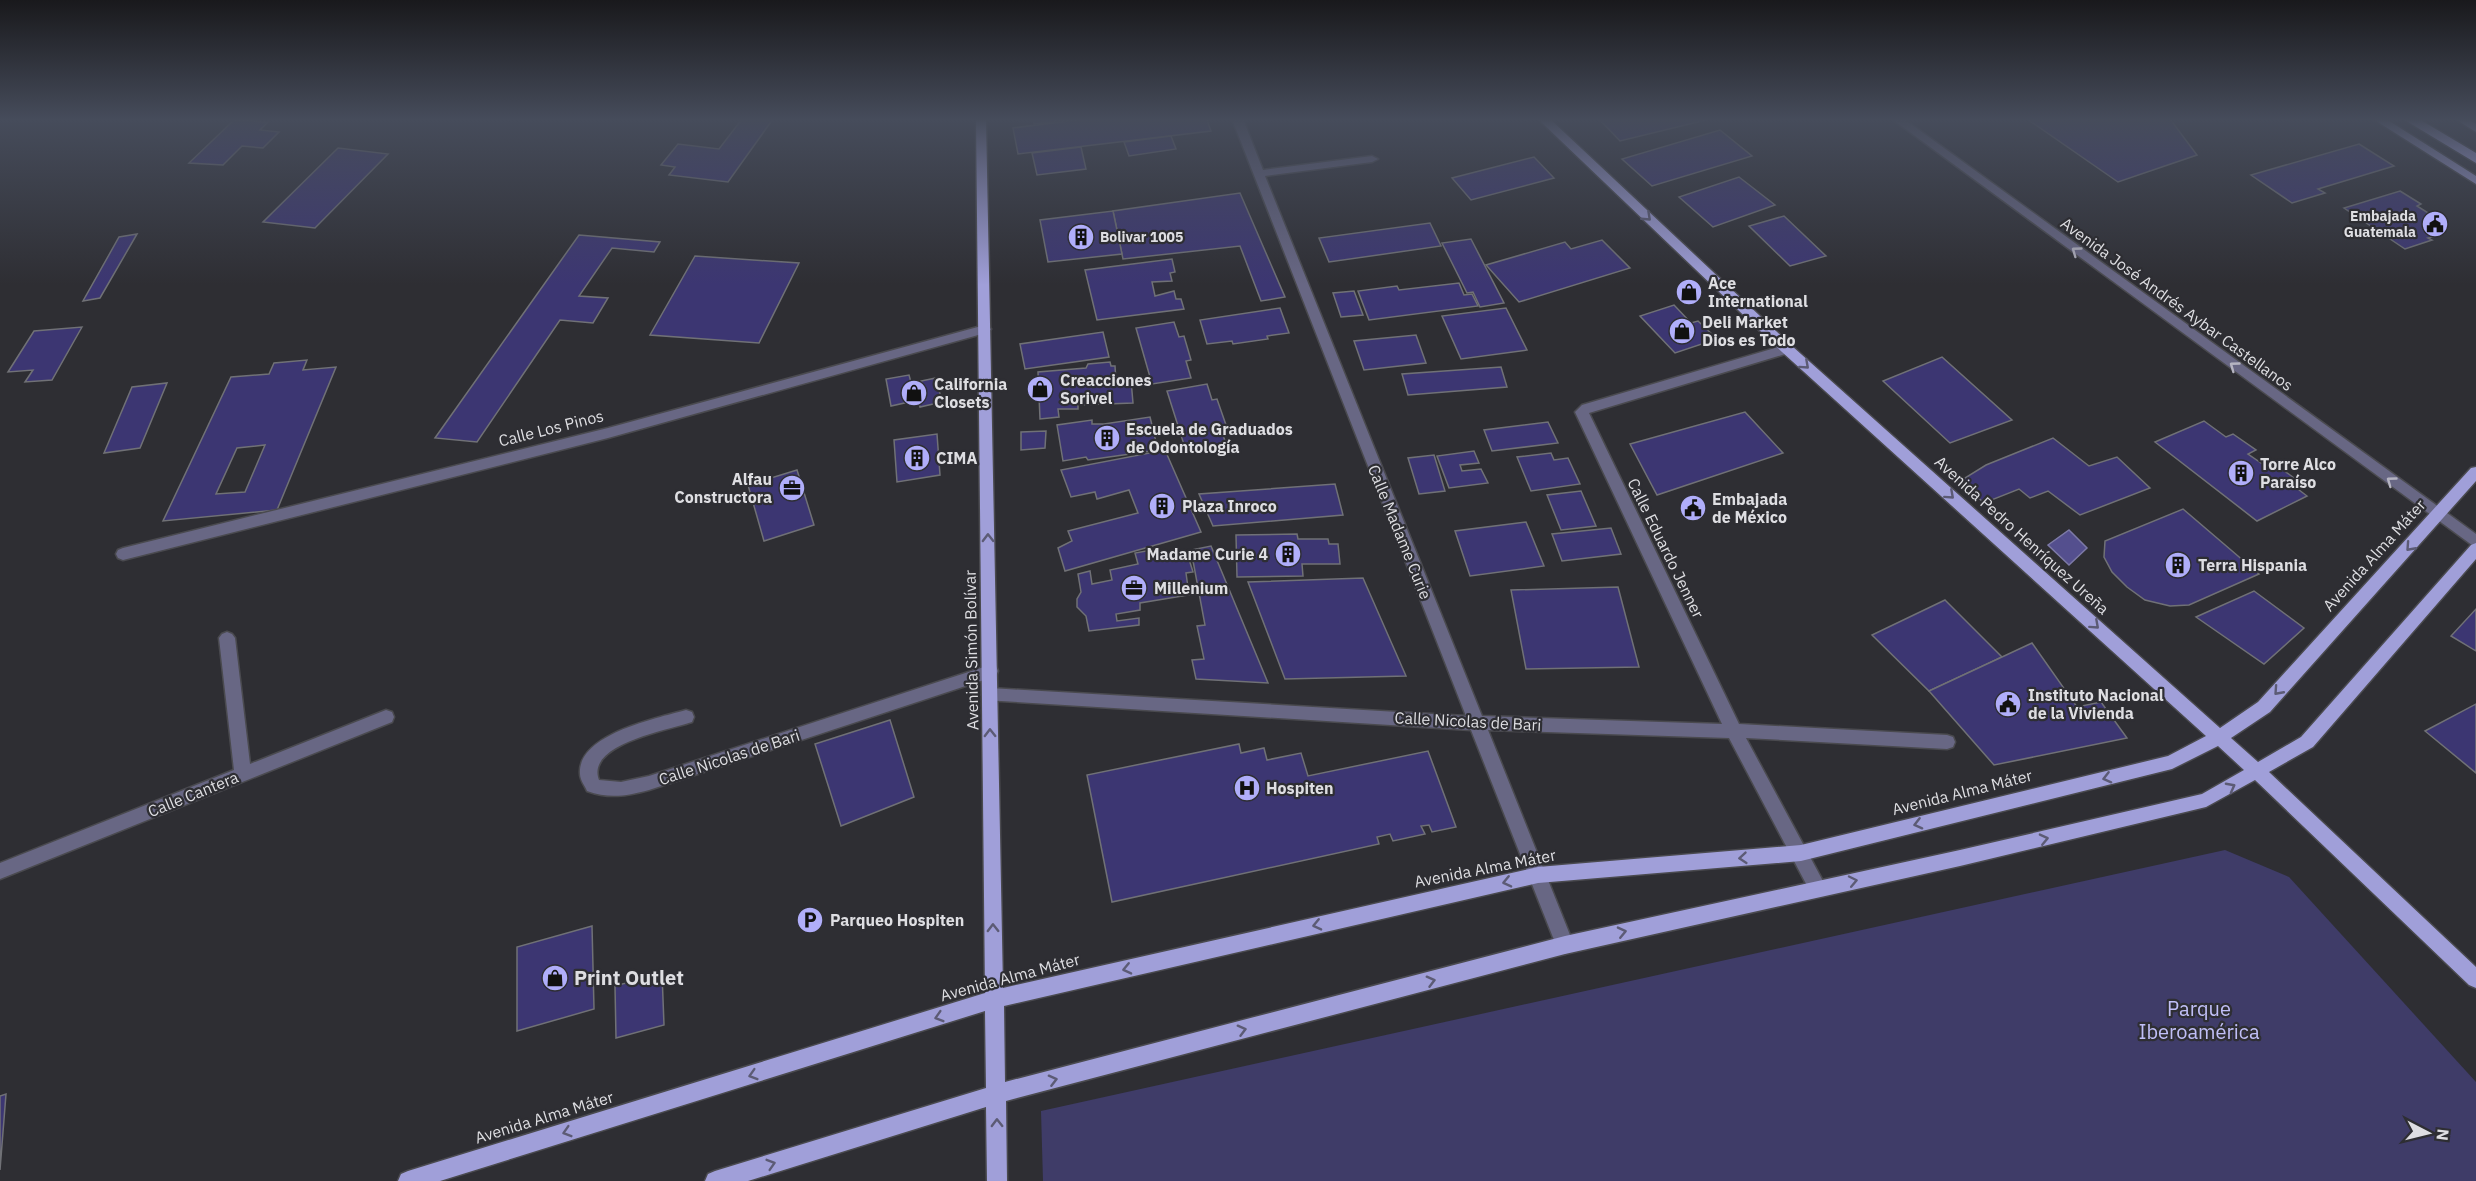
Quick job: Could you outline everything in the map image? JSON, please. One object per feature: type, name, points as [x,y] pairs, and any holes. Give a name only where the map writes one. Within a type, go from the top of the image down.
[{"type":"main road","name":"Avenida Simón Bolívar","points":[[982,174],[997,1181]]},
{"type":"main road","name":"Avenida Pedro Henríquez Ureña","points":[[1601,174],[1787,349],[2258,772],[2476,979]]},
{"type":"main road","points":[[2458,174],[2476,194]]},
{"type":"main road","name":"Avenida Alma Máter","points":[[408,1181],[995,999],[1538,875],[1801,853],[2172,762],[2219,737],[2264,707],[2438,516],[2476,471]]},
{"type":"main road","points":[[715,1181],[997,1095],[1565,945],[1960,858],[2206,800],[2307,742],[2476,549]]},
{"type":"street","name":"Calle Madame Curie","points":[[1258,174],[1565,945]]},
{"type":"street","name":"Avenida José Andrés Aybar Castellanos","points":[[1972,174],[2476,542]]},
{"type":"street","name":"Calle Los Pinos","points":[[123,554],[608,433],[985,328]]},
{"type":"street","name":"Calle Eduardo Jenner","points":[[1787,349],[1587,408],[1582,412],[1734,731],[1818,888]]},
{"type":"street","points":[[226,638],[243,774]]},
{"type":"street","name":"Calle Nicolas de Bari","points":[[686,717],[617,739],[595,754],[588,772],[593,786],[604,790],[621,790],[649,783],[990,670]]},
{"type":"street","name":"Calle Nicolas de Bari","points":[[990,695],[1476,723],[1734,731],[1947,742]]},
{"type":"street","name":"Calle Cantera","points":[[0,871],[386,717]]},
{"type":"green space","name":"Parque Iberoamérica","points":[[2225,850],[2289,877],[2476,1082],[2476,1181],[1043,1181],[1041,1111]]},
{"type":"shaded area","points":[[2069,530],[2087,548],[2069,565],[2048,545]]},
{"type":"building","points":[[312,174],[368,174],[315,228],[263,222]]},
{"type":"building","points":[[670,174],[734,174],[728,182]]},
{"type":"building","points":[[1467,174],[1550,174],[1554,178],[1471,200],[1452,178]]},
{"type":"building","points":[[1639,174],[1692,174],[1652,186]]},
{"type":"building","points":[[2107,174],[2141,174],[2118,182]]},
{"type":"building","points":[[2367,174],[2318,189],[2325,193],[2292,203],[2251,175]]},
{"type":"building","points":[[1739,177],[1775,205],[1713,227],[1679,197]]},
{"type":"building","points":[[2400,191],[2421,204],[2417,206],[2433,216],[2440,235],[2405,249],[2344,208]]},
{"type":"building","points":[[1240,193],[1285,297],[1261,301],[1240,246],[1123,259],[1113,211]]},
{"type":"building","name":"Bolivar 1005","points":[[1113,211],[1122,254],[1048,262],[1040,220]]},
{"type":"building","points":[[1784,216],[1826,256],[1790,266],[1749,226]]},
{"type":"building","points":[[1430,223],[1441,246],[1329,262],[1319,238]]},
{"type":"building","points":[[137,234],[100,298],[83,301],[119,237]]},
{"type":"building","points":[[579,235],[660,242],[654,252],[612,248],[579,296],[608,298],[593,323],[560,320],[477,442],[435,438]]},
{"type":"building","points":[[1471,239],[1504,303],[1480,307],[1473,292],[1467,293],[1442,243]]},
{"type":"building","points":[[1602,240],[1630,268],[1519,302],[1486,265],[1565,242],[1571,249]]},
{"type":"building","points":[[695,256],[799,263],[759,343],[650,335]]},
{"type":"building","points":[[1172,259],[1175,272],[1170,273],[1172,281],[1152,282],[1155,296],[1174,291],[1176,299],[1181,299],[1184,309],[1097,320],[1085,270]]},
{"type":"building","points":[[1459,283],[1464,295],[1472,294],[1478,306],[1369,320],[1358,291],[1397,286],[1399,290]]},
{"type":"building","points":[[1354,291],[1363,315],[1341,317],[1333,293]]},
{"type":"building","name":"Deli Market Dios es Todo","points":[[1674,305],[1691,323],[1698,321],[1717,339],[1675,353],[1640,316]]},
{"type":"building","points":[[1280,308],[1289,333],[1267,336],[1268,339],[1233,344],[1232,341],[1207,344],[1200,320]]},
{"type":"building","points":[[1506,308],[1527,350],[1461,359],[1442,316]]},
{"type":"building","points":[[1174,322],[1179,337],[1184,336],[1191,360],[1186,361],[1191,378],[1152,384],[1136,328]]},
{"type":"building","points":[[82,327],[52,380],[25,382],[33,370],[8,372],[34,331]]},
{"type":"building","points":[[1103,332],[1109,357],[1025,369],[1020,344]]},
{"type":"building","points":[[1416,335],[1426,363],[1364,370],[1354,341]]},
{"type":"building","points":[[1942,357],[2012,420],[1950,443],[1883,381]]},
{"type":"building","points":[[307,360],[303,370],[336,367],[277,510],[163,521],[231,377],[269,374],[274,363]],"holes":[[[265,445],[245,492],[216,494],[237,448]]]},
{"type":"building","points":[[1110,362],[1111,366],[1115,366],[1116,382],[1131,380],[1133,403],[1078,405],[1078,409],[1058,409],[1059,417],[1040,419],[1038,372],[1086,368],[1088,364]]},
{"type":"building","points":[[1501,367],[1507,387],[1408,395],[1402,374]]},
{"type":"building","name":"California Closets","points":[[909,375],[912,386],[922,384],[921,381],[936,378],[942,402],[920,407],[918,400],[891,406],[886,379]]},
{"type":"building","points":[[167,383],[140,448],[104,453],[132,387]]},
{"type":"building","points":[[1207,384],[1212,400],[1217,399],[1226,425],[1220,426],[1226,444],[1186,451],[1167,391]]},
{"type":"building","points":[[1745,412],[1783,453],[1657,495],[1630,444]]},
{"type":"building","name":"Escuela de Graduados de Odontología","points":[[1150,417],[1158,450],[1088,460],[1086,457],[1063,461],[1057,425],[1092,420],[1092,424],[1104,424]]},
{"type":"building","name":"Torre Alco Paraíso","points":[[2204,421],[2226,437],[2233,434],[2256,450],[2248,454],[2264,465],[2272,462],[2297,480],[2290,483],[2307,496],[2257,521],[2155,442]]},
{"type":"building","points":[[1548,422],[1558,443],[1492,451],[1484,430]]},
{"type":"building","points":[[1046,431],[1045,448],[1021,450],[1021,432]]},
{"type":"building","name":"CIMA","points":[[937,434],[940,475],[897,482],[894,440]]},
{"type":"building","points":[[2053,438],[2089,466],[2117,457],[2150,488],[2080,515],[2048,491],[2030,498],[2019,489],[1984,503],[1960,481],[1986,465]]},
{"type":"building","name":"Plaza Inroco","points":[[1165,450],[1201,532],[1065,571],[1058,548],[1072,541],[1068,531],[1138,513],[1129,490],[1097,499],[1095,492],[1071,497],[1061,470]]},
{"type":"building","points":[[1474,451],[1479,463],[1460,465],[1462,471],[1481,469],[1488,483],[1449,488],[1437,456]]},
{"type":"building","points":[[1551,453],[1554,460],[1568,458],[1580,484],[1531,491],[1517,457]]},
{"type":"building","points":[[1434,455],[1445,491],[1419,494],[1408,458]]},
{"type":"building","points":[[797,470],[814,525],[764,541],[748,485]]},
{"type":"building","points":[[1335,484],[1343,515],[1213,526],[1199,494]]},
{"type":"building","points":[[1581,491],[1596,526],[1561,530],[1547,495]]},
{"type":"building","name":"Terra Hispania","points":[[2183,509],[2259,574],[2189,605],[2170,606],[2145,600],[2127,587],[2112,572],[2104,557],[2105,541]]},
{"type":"building","points":[[1526,522],[1544,566],[1470,576],[1455,531]]},
{"type":"building","points":[[1611,528],[1621,554],[1562,561],[1552,534]]},
{"type":"building","name":"Madame Curie 4","points":[[1297,534],[1298,539],[1328,539],[1329,544],[1338,544],[1340,564],[1302,564],[1303,576],[1237,577],[1236,535]]},
{"type":"building","points":[[1211,546],[1268,683],[1196,679],[1192,660],[1204,659],[1197,626],[1205,625],[1191,550]]},
{"type":"building","name":"Millenium","points":[[1157,549],[1160,561],[1188,556],[1193,572],[1186,573],[1189,595],[1140,603],[1140,610],[1116,614],[1117,621],[1139,618],[1139,625],[1089,631],[1086,616],[1077,607],[1077,599],[1081,592],[1078,574],[1090,571],[1092,584],[1112,580],[1110,570],[1138,564],[1135,553]]},
{"type":"building","points":[[1363,578],[1406,676],[1285,679],[1248,582]]},
{"type":"building","points":[[1618,587],[1639,667],[1526,669],[1511,590]]},
{"type":"building","points":[[2254,591],[2304,628],[2264,664],[2196,617]]},
{"type":"building","name":"Instituto Nacional de la Vivienda","points":[[1945,600],[2002,657],[1929,691],[1872,635]]},
{"type":"building","points":[[2476,609],[2476,651],[2451,636]]},
{"type":"building","name":"Instituto Nacional de la Vivienda","points":[[2032,643],[2077,707],[2101,702],[2127,738],[1994,765],[1929,691]]},
{"type":"building","points":[[2476,704],[2476,773],[2425,731]]},
{"type":"building","points":[[890,720],[914,797],[841,826],[815,744]]},
{"type":"building","points":[[1239,744],[1241,753],[1264,748],[1267,760],[1301,753],[1308,776],[1428,751],[1456,827],[1432,832],[1429,825],[1421,826],[1425,834],[1393,841],[1390,834],[1377,837],[1379,844],[1112,902],[1087,775]]},
{"type":"building","name":"Print Outlet","points":[[592,926],[594,1009],[517,1031],[517,947]]},
{"type":"building","points":[[662,973],[664,1025],[616,1038],[615,986]]},
{"type":"building","points":[[6,1094],[0,1170],[0,1096]]},
{"type":"place","name":"Embajada Guatemala","points":[[2435,224]]},
{"type":"place","name":"Bolivar 1005","points":[[1081,237]]},
{"type":"place","name":"Ace International","points":[[1689,292]]},
{"type":"place","name":"Deli Market Dios es Todo","points":[[1682,331]]},
{"type":"place","name":"Creacciones Sorivel","points":[[1040,389]]},
{"type":"place","name":"California Closets","points":[[914,393]]},
{"type":"place","name":"Escuela de Graduados de Odontología","points":[[1107,438]]},
{"type":"place","name":"CIMA","points":[[917,458]]},
{"type":"place","name":"Torre Alco Paraíso","points":[[2241,473]]},
{"type":"place","name":"Alfau Constructora","points":[[792,488]]},
{"type":"place","name":"Plaza Inroco","points":[[1162,506]]},
{"type":"place","name":"Embajada de México","points":[[1693,508]]},
{"type":"place","name":"Madame Curie 4","points":[[1288,554]]},
{"type":"place","name":"Terra Hispania","points":[[2178,565]]},
{"type":"place","name":"Millenium","points":[[1134,588]]},
{"type":"place","name":"Instituto Nacional de la Vivienda","points":[[2008,704]]},
{"type":"place","name":"Hospiten","points":[[1247,788]]},
{"type":"place","name":"Parqueo Hospiten","points":[[810,920]]},
{"type":"place","name":"Print Outlet","points":[[555,978]]}]
